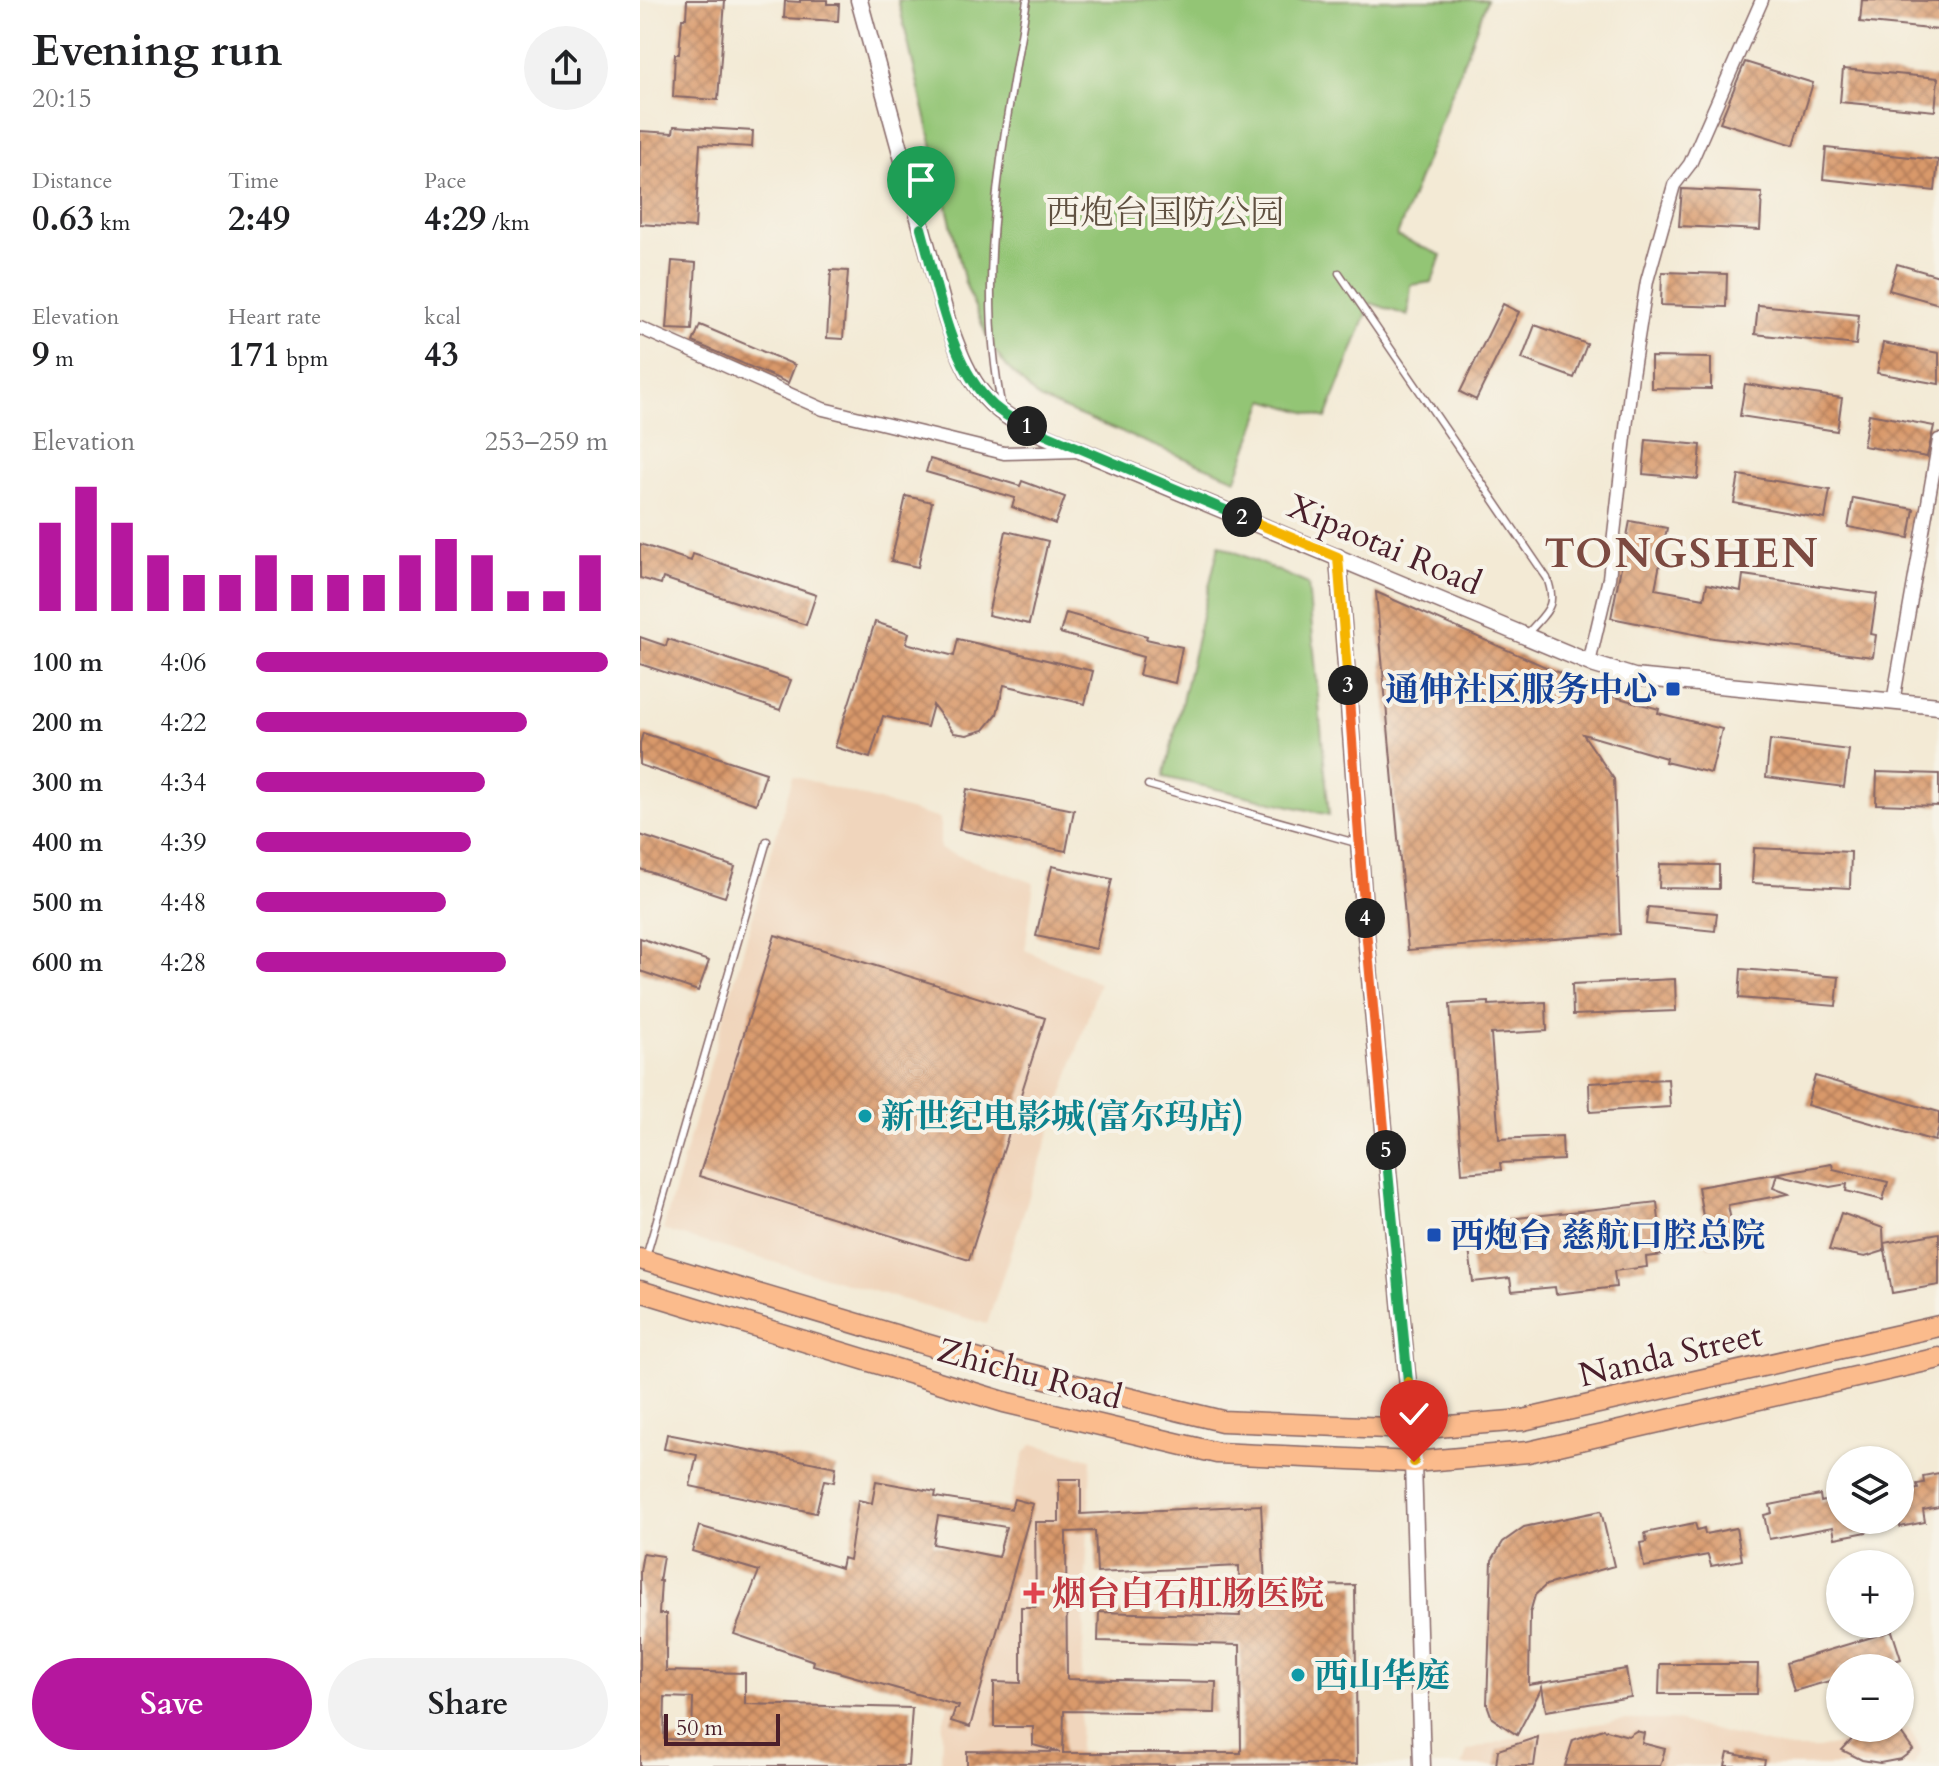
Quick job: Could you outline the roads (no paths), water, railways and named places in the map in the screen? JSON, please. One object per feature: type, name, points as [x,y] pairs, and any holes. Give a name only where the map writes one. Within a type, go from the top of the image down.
[{"type":"main road","name":"Zhichu Road","points":[[642,1260],[1013,1370],[1222,1421],[1412,1429]]},
{"type":"main road","name":"Zhichu Road","points":[[640,1291],[1004,1402],[1217,1453],[1414,1462]]},
{"type":"main road","name":"Nanda Street","points":[[1412,1429],[1523,1420],[1939,1326]]},
{"type":"main road","name":"Nanda Street","points":[[1414,1462],[1528,1452],[1939,1358]]},
{"type":"street","points":[[859,0],[947,320],[962,360],[986,398],[1003,411],[1015,420],[1082,451]]},
{"type":"street","points":[[1589,663],[1609,578],[1632,375],[1647,281],[1674,185],[1690,164],[1762,0]]},
{"type":"street","name":"Xipaotai Road","points":[[640,328],[823,409],[1004,453],[1082,451],[1589,663],[1634,677],[1939,706]]},
{"type":"street","points":[[1893,702],[1939,440]]},
{"type":"street","points":[[1338,557],[1412,1429],[1422,1766]]},
{"type":"lane","points":[[1003,411],[993,367],[991,309],[997,180],[1027,0]]},
{"type":"lane","points":[[1339,273],[1547,578],[1554,594],[1551,606],[1525,636]]},
{"type":"lane","points":[[1148,785],[1360,844]]},
{"type":"lane","points":[[642,1260],[767,841]]},
{"type":"place","name":"通伸社区服务中心","points":[[1673,689]]},
{"type":"place","name":"新世纪电影城(富尔玛店)","points":[[865,1116]]},
{"type":"place","name":"西炮台 慈航口腔总院","points":[[1434,1235]]},
{"type":"place","name":"烟台白石肛肠医院","points":[[1034,1593]]},
{"type":"place","name":"西山华庭","points":[[1298,1675]]},
{"type":"district","name":"TONGSHEN","points":[[1682,552]]},
{"type":"park label","name":"西炮台国防公园","points":[[1165,212]]}]
